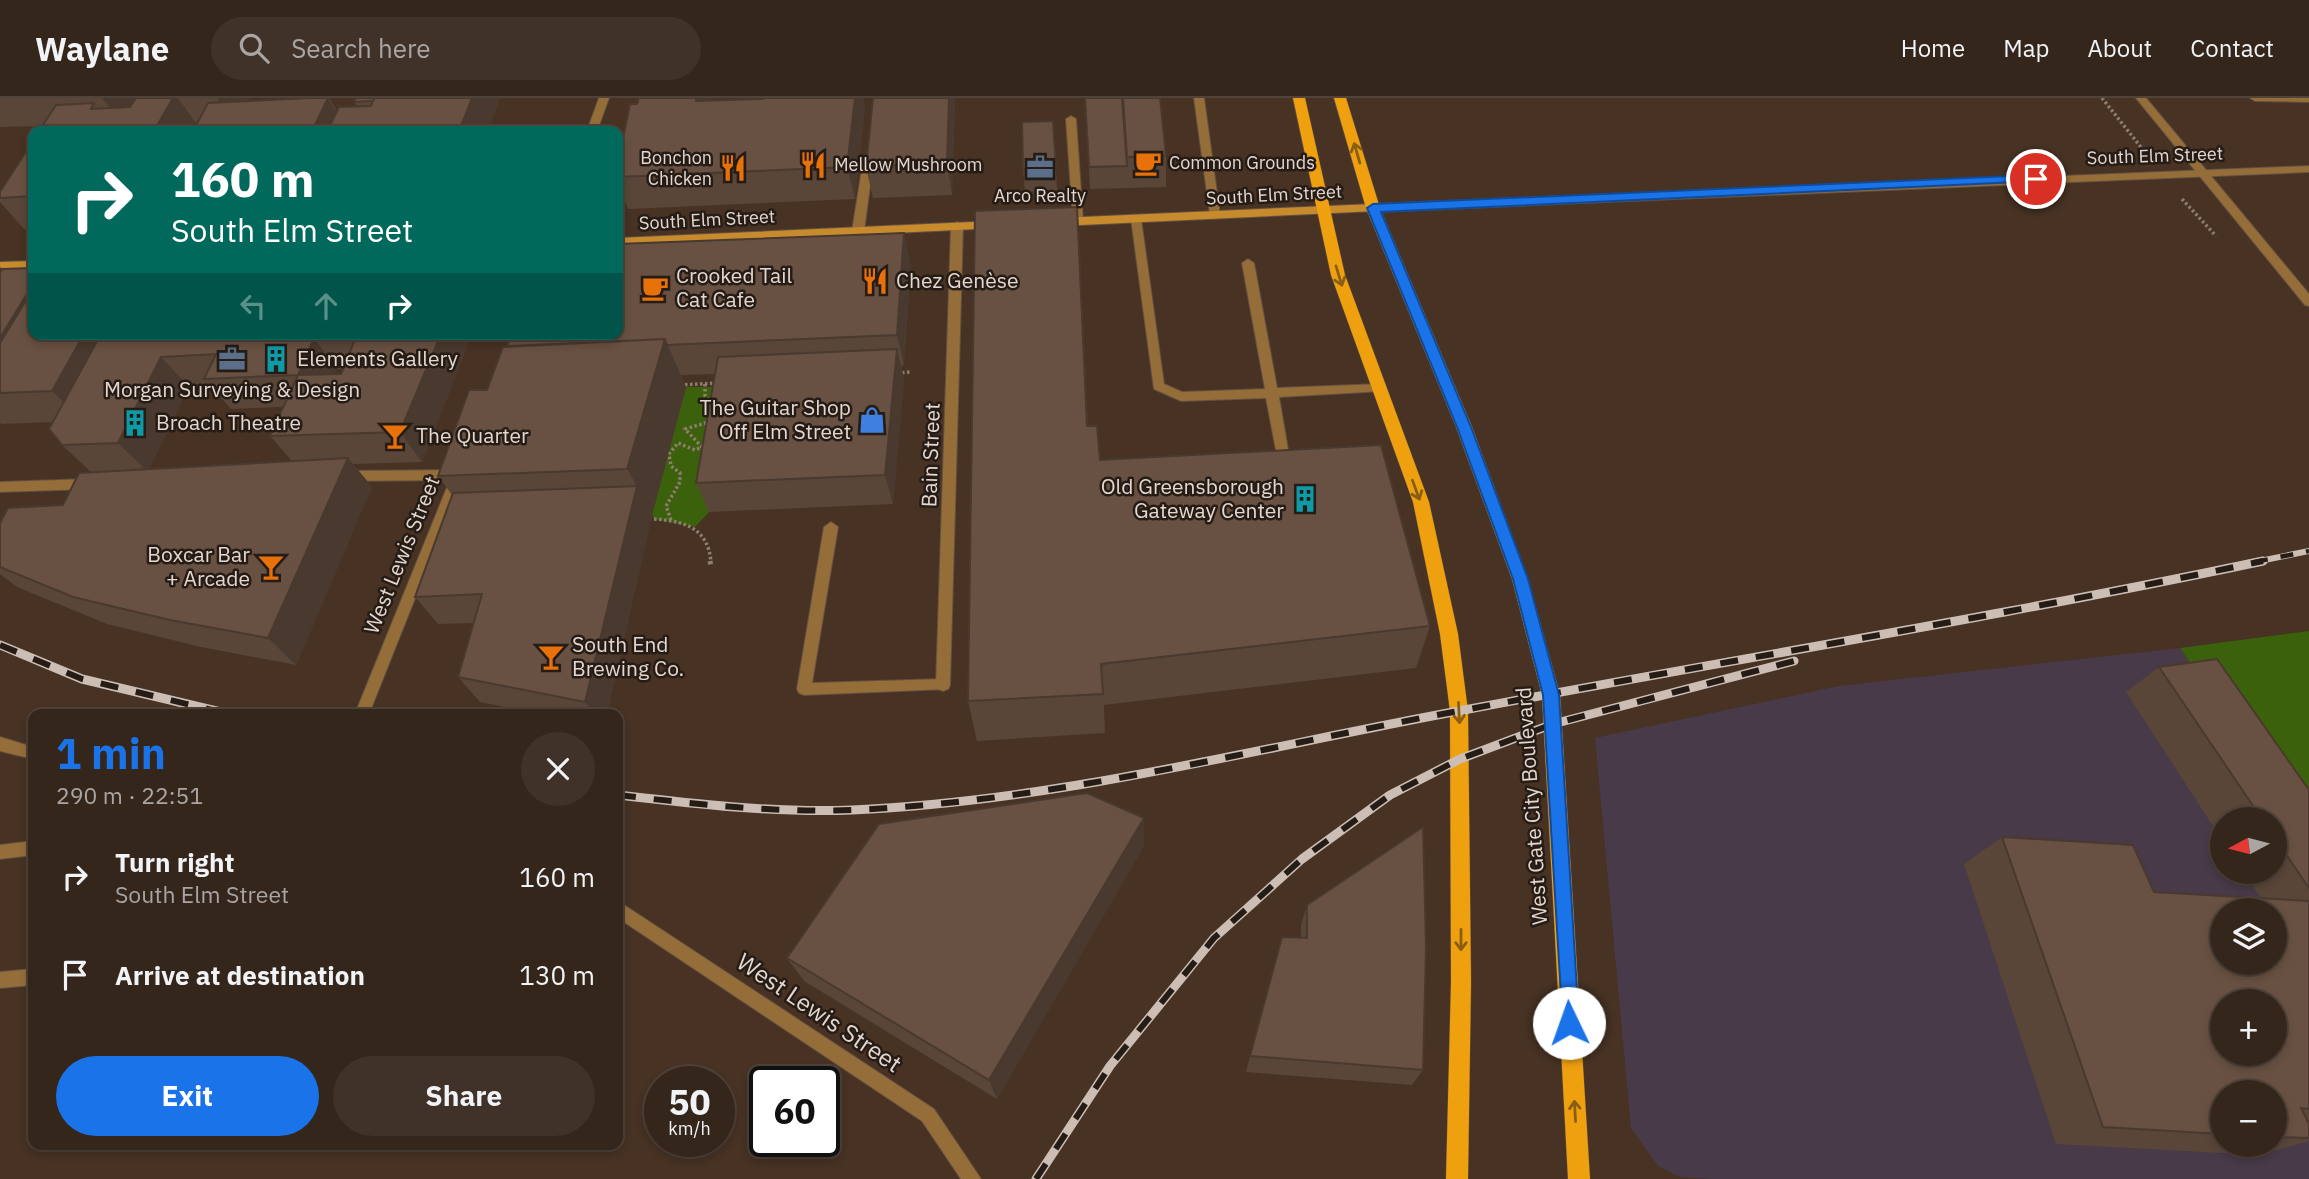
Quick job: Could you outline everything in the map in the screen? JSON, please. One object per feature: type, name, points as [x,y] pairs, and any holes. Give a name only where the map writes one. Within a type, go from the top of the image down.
[{"type":"main road","points":[[1299,98],[1321,210],[1338,275],[1421,502],[1449,634],[1460,711],[1461,982],[1457,1179]]},
{"type":"main road","name":"West Gate City Boulevard","points":[[1340,98],[1373,208],[1464,427],[1516,568],[1551,695],[1579,1179]]},
{"type":"main road","name":"South Elm Street","points":[[1051,222],[1373,208]]},
{"type":"main road","name":"South Elm Street","points":[[623,242],[1011,224]]},
{"type":"main road","points":[[0,266],[28,264]]},
{"type":"street","points":[[594,126],[604,98]]},
{"type":"street","points":[[1199,98],[1215,215]]},
{"type":"street","points":[[2141,98],[2309,302]]},
{"type":"street","points":[[2255,98],[2302,99],[2309,111]]},
{"type":"street","points":[[1071,120],[1078,221]]},
{"type":"street","points":[[859,231],[870,147]]},
{"type":"street","name":"South Elm Street","points":[[1373,208],[2309,169]]},
{"type":"street","points":[[1136,219],[1158,386],[1181,397],[1380,388]]},
{"type":"street","name":"Bain Street","points":[[831,527],[804,689],[943,685],[957,226]]},
{"type":"street","points":[[1248,263],[1284,461]]},
{"type":"street","name":"West Lewis Street","points":[[333,476],[460,469],[364,709]]},
{"type":"street","points":[[0,487],[97,484]]},
{"type":"street","points":[[0,744],[28,752]]},
{"type":"street","points":[[0,852],[28,849]]},
{"type":"street","name":"West Lewis Street","points":[[623,912],[928,1115],[972,1179]]},
{"type":"street","points":[[0,980],[28,977]]},
{"type":"path","points":[[883,373],[911,372]]},
{"type":"path","points":[[678,385],[718,383]]},
{"type":"path","points":[[705,384],[705,396],[715,408]]},
{"type":"path","points":[[671,520],[666,506],[680,482],[680,474],[671,466],[669,454],[678,443],[695,450],[702,447],[685,429],[714,420]]},
{"type":"path","points":[[654,519],[671,520],[695,527],[706,537],[711,567]]},
{"type":"shaded area","points":[[2180,648],[2309,834],[2309,1179],[1713,1179],[1679,1177],[1658,1166],[1631,1128],[1595,738],[1839,686]]},
{"type":"green space","points":[[686,387],[730,387],[709,512],[695,527],[654,519],[652,515]]},
{"type":"green space","points":[[2309,631],[2309,834],[2180,648]]},
{"type":"building","points":[[136,98],[173,98],[157,126],[42,126],[56,105],[94,103],[91,109],[130,107]]},
{"type":"building","points":[[328,98],[314,126],[196,126],[208,103]]},
{"type":"building","points":[[356,98],[374,98],[373,101],[354,102]]},
{"type":"building","points":[[374,98],[472,98],[461,126],[330,126],[339,107],[371,106]]},
{"type":"building","points":[[639,98],[696,98],[696,101],[855,98],[847,167],[623,177],[623,138],[630,104],[637,104]]},
{"type":"building","points":[[873,98],[949,98],[947,163],[866,167]]},
{"type":"building","points":[[1085,98],[1122,98],[1127,166],[1089,167]]},
{"type":"building","points":[[1123,98],[1160,98],[1166,156],[1127,157]]},
{"type":"building","points":[[1053,121],[1056,168],[1023,169],[1022,122]]},
{"type":"building","points":[[28,149],[28,196],[0,198],[0,192]]},
{"type":"building","name":"Old Greensborough Gateway Center","points":[[1077,207],[1087,426],[1097,426],[1100,460],[1381,445],[1430,626],[1101,664],[1103,694],[968,701],[975,211]]},
{"type":"building","points":[[904,233],[897,335],[667,345],[665,339],[507,346],[509,340],[623,340],[623,244]]},
{"type":"building","points":[[28,268],[28,292],[0,338],[0,273],[2,269]]},
{"type":"building","points":[[28,297],[28,340],[81,340],[52,391],[0,393],[0,343]]},
{"type":"building","points":[[665,339],[627,469],[438,476],[469,390],[487,390],[503,347]]},
{"type":"building","points":[[98,340],[313,340],[298,375],[204,379],[216,354],[161,357],[118,443],[62,445],[49,429]]},
{"type":"building","points":[[355,340],[438,340],[400,432],[270,436],[298,375],[341,374]]},
{"type":"building","points":[[897,349],[885,475],[696,483],[718,357]]},
{"type":"building","points":[[348,458],[268,638],[170,620],[73,597],[0,567],[0,523],[8,508],[63,505],[79,473]]},
{"type":"building","points":[[637,486],[585,702],[458,677],[482,594],[415,597],[453,493]]},
{"type":"building","points":[[2217,659],[2309,790],[2309,888],[2287,856],[2287,807],[2254,807],[2159,667]]},
{"type":"building","points":[[1087,793],[1144,818],[989,1080],[787,958],[879,824]]},
{"type":"building","points":[[1423,827],[1426,946],[1423,1070],[1250,1056],[1282,937],[1307,938],[1307,905]]},
{"type":"building","points":[[2002,837],[2133,845],[2154,892],[2257,898],[2210,898],[2210,975],[2287,975],[2287,900],[2309,901],[2309,1109],[2301,1108],[2309,1124],[2309,1138],[2287,1137],[2287,1080],[2210,1080],[2210,1133],[2103,1127]]},
{"type":"railway","points":[[2255,562],[2309,551]]},
{"type":"railway","points":[[623,796],[735,807],[823,811],[930,805],[1007,796],[1084,784],[1464,710],[1964,620],[2263,561]]},
{"type":"railway","points":[[0,645],[82,679],[208,709]]},
{"type":"railway","points":[[1036,1179],[1110,1066],[1214,938],[1302,859],[1390,795],[1460,759],[1553,724],[1794,661]]},
{"type":"place","name":"Common Grounds","points":[[1148,163]]},
{"type":"place","name":"Mellow Mushroom","points":[[813,165]]},
{"type":"place","name":"Arco Realty","points":[[1040,167]]},
{"type":"place","name":"Bonchon Chicken","points":[[733,168]]},
{"type":"place","name":"Chez Genèse","points":[[875,281]]},
{"type":"place","name":"Crooked Tail Cat Cafe","points":[[655,288]]},
{"type":"place","name":"Morgan Surveying & Design","points":[[232,359]]},
{"type":"place","name":"Elements Gallery","points":[[276,359]]},
{"type":"place","name":"The Guitar Shop Off Elm Street","points":[[872,420]]},
{"type":"place","name":"Broach Theatre","points":[[135,423]]},
{"type":"place","name":"The Quarter","points":[[395,436]]},
{"type":"place","name":"Old Greensborough Gateway Center","points":[[1305,499]]},
{"type":"place","name":"Boxcar Bar + Arcade","points":[[271,567]]},
{"type":"place","name":"South End Brewing Co.","points":[[551,657]]},
{"type":"route","points":[[1569,1023],[1551,695],[1520,579],[1464,427],[1373,208],[2036,179]]}]
